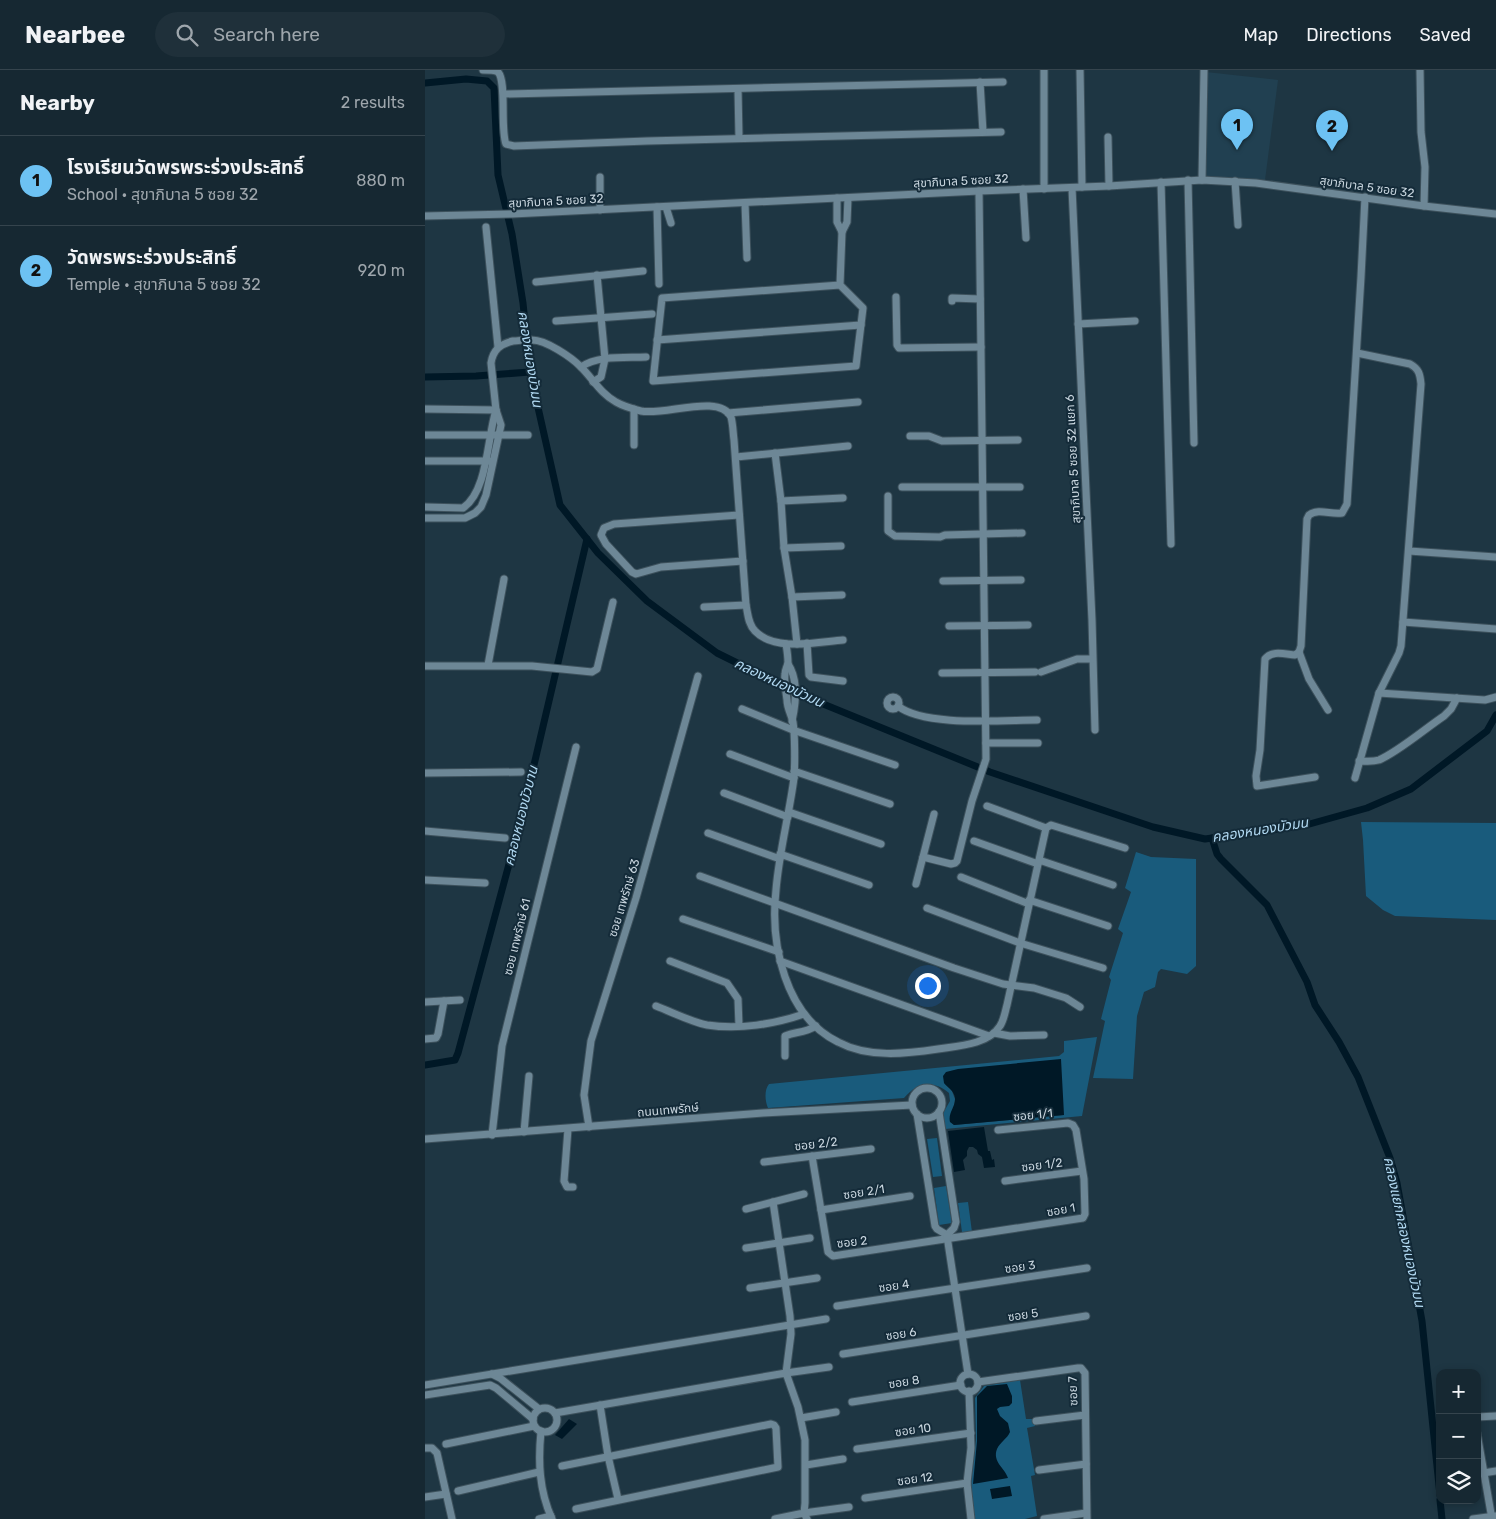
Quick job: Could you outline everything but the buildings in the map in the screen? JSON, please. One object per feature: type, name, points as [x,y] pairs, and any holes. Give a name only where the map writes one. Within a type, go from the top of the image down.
[{"type":"street","points":[[483,70],[498,72],[503,94],[503,137],[506,144],[514,146],[739,138],[1001,132]]},
{"type":"street","points":[[1044,70],[1044,189]]},
{"type":"street","points":[[1080,70],[1081,187]]},
{"type":"street","points":[[1202,180],[1204,70]]},
{"type":"street","points":[[1420,70],[1421,132],[1425,167],[1424,206]]},
{"type":"street","points":[[980,82],[983,132]]},
{"type":"street","points":[[503,94],[1003,82]]},
{"type":"street","points":[[738,89],[739,138]]},
{"type":"street","points":[[1108,137],[1109,186]]},
{"type":"street","points":[[600,176],[601,210]]},
{"type":"street","points":[[1188,180],[1194,443]]},
{"type":"street","name":"สุขาภิบาล 5 ซอย 32","points":[[425,216],[501,215],[1072,188],[1188,180],[1256,183],[1496,214]]},
{"type":"street","points":[[1235,181],[1238,225]]},
{"type":"street","points":[[1161,182],[1171,544]]},
{"type":"street","name":"สุขาภิบาล 5 ซอย 32 แยก 6","points":[[1072,188],[1092,620],[1095,730]]},
{"type":"street","points":[[1023,189],[1026,238]]},
{"type":"street","points":[[923,857],[955,864],[972,801],[985,763],[979,191]]},
{"type":"street","points":[[1328,710],[1309,679],[1299,652],[1302,639],[1307,519],[1313,512],[1342,513],[1347,504],[1365,197]]},
{"type":"street","points":[[837,198],[837,222],[842,232]]},
{"type":"street","points":[[840,285],[662,298],[653,381],[856,366],[863,308],[840,285],[842,232],[847,222],[848,198]]},
{"type":"street","points":[[745,203],[747,258]]},
{"type":"street","points":[[657,207],[659,284]]},
{"type":"street","points":[[666,207],[671,223]]},
{"type":"street","points":[[425,518],[465,518],[475,513],[481,507],[486,495],[500,436],[501,425],[496,410],[495,390],[491,371],[492,357],[498,347],[486,227]]},
{"type":"street","points":[[536,282],[643,271]]},
{"type":"street","points":[[593,382],[601,377],[605,359],[597,275]]},
{"type":"street","points":[[896,297],[897,345],[899,348],[981,347]]},
{"type":"street","points":[[952,301],[952,298],[980,299]]},
{"type":"street","points":[[556,321],[653,314]]},
{"type":"street","points":[[1078,324],[1135,321]]},
{"type":"street","points":[[657,340],[861,325]]},
{"type":"street","points":[[498,347],[513,342],[533,340],[560,351],[581,367],[593,382],[615,402],[634,409],[653,413],[710,405],[719,407],[728,413],[731,419],[736,457],[746,605],[748,619],[754,631],[770,640],[786,644],[843,640]]},
{"type":"street","points":[[1355,778],[1379,693],[1399,653],[1409,551],[1421,384],[1419,373],[1411,364],[1357,353]]},
{"type":"street","points":[[581,367],[589,361],[646,357]]},
{"type":"street","points":[[728,413],[858,402]]},
{"type":"street","points":[[634,409],[634,445]]},
{"type":"street","points":[[425,410],[496,410]]},
{"type":"street","points":[[425,508],[463,508],[473,498],[485,460],[491,435],[491,425],[496,410]]},
{"type":"street","points":[[491,425],[501,425]]},
{"type":"street","points":[[425,435],[528,435]]},
{"type":"street","points":[[910,436],[929,436],[942,440],[1018,440]]},
{"type":"street","points":[[736,457],[848,446]]},
{"type":"street","points":[[775,453],[781,502],[783,548],[792,597],[797,644]]},
{"type":"street","points":[[425,461],[494,461]]},
{"type":"street","points":[[902,487],[1020,487]]},
{"type":"street","points":[[888,496],[888,531],[895,536],[940,537],[945,535],[1022,533]]},
{"type":"street","points":[[781,502],[843,498]]},
{"type":"street","points":[[445,508],[445,519]]},
{"type":"street","points":[[739,515],[614,524],[604,528],[601,535],[606,544],[636,574],[661,567],[743,561]]},
{"type":"street","points":[[783,548],[841,546]]},
{"type":"street","points":[[1409,551],[1496,557]]},
{"type":"street","points":[[488,665],[504,580]]},
{"type":"street","points":[[943,581],[1021,580]]},
{"type":"street","points":[[792,597],[842,595]]},
{"type":"street","points":[[425,666],[532,666],[591,672],[597,668],[613,602]]},
{"type":"street","points":[[704,607],[746,605]]},
{"type":"street","points":[[1403,622],[1496,628]]},
{"type":"street","points":[[949,626],[1028,625]]},
{"type":"street","points":[[807,643],[809,674],[811,677],[843,681]]},
{"type":"street","points":[[786,644],[788,664],[793,673],[794,681],[794,774],[780,856],[775,902],[780,961],[785,979],[805,1014],[816,1026],[839,1043],[867,1052],[885,1054],[930,1050],[966,1044],[991,1035],[1002,1021],[1047,828],[1051,825],[1125,848]]},
{"type":"street","points":[[1299,652],[1295,655],[1269,654],[1265,659],[1260,750],[1256,776],[1257,786],[1315,777]]},
{"type":"street","points":[[942,673],[1038,672],[1077,659],[1093,659]]},
{"type":"street","points":[[788,664],[785,672],[787,710],[793,721]]},
{"type":"street","name":"ซอย เทพรักษ์ 63","points":[[589,1127],[584,1095],[591,1041],[636,898],[698,676]]},
{"type":"street","points":[[1379,693],[1485,700],[1496,697]]},
{"type":"street","points":[[1359,761],[1371,762],[1379,760],[1391,753],[1444,716],[1451,709],[1457,698]]},
{"type":"street","points":[[898,706],[904,710],[943,720],[1037,720]]},
{"type":"street","points":[[742,710],[793,730],[895,765]]},
{"type":"street","points":[[986,743],[1038,744]]},
{"type":"street","name":"ซอย เทพรักษ์ 61","points":[[492,1135],[502,1046],[576,747]]},
{"type":"street","points":[[730,754],[890,804]]},
{"type":"street","points":[[425,773],[521,772]]},
{"type":"street","points":[[724,793],[881,844]]},
{"type":"street","points":[[987,806],[1047,828]]},
{"type":"street","points":[[916,884],[933,814]]},
{"type":"street","points":[[425,831],[505,838]]},
{"type":"street","points":[[708,833],[869,885]]},
{"type":"street","points":[[974,841],[1113,885]]},
{"type":"street","points":[[700,876],[954,968],[1003,984],[1034,988],[1065,998],[1080,1007]]},
{"type":"street","points":[[961,877],[1029,902],[1108,926]]},
{"type":"street","points":[[425,880],[485,883]]},
{"type":"street","points":[[927,908],[1020,943],[1103,968]]},
{"type":"street","points":[[683,919],[779,952]]},
{"type":"street","points":[[670,961],[727,983],[738,999],[739,1026]]},
{"type":"street","points":[[780,961],[991,1035],[1044,1035]]},
{"type":"street","points":[[425,1002],[460,1000]]},
{"type":"street","points":[[425,1039],[436,1038],[445,1001]]},
{"type":"street","points":[[656,1006],[706,1025],[739,1026],[779,1021],[805,1014]]},
{"type":"street","points":[[785,1056],[785,1036],[802,1033],[816,1026]]},
{"type":"street","points":[[524,1132],[529,1076]]},
{"type":"street","points":[[948,1238],[935,1226],[917,1114],[912,1105],[917,1092],[921,1090],[931,1089],[935,1091],[941,1098],[942,1103],[939,1112],[956,1222],[948,1238],[968,1374]]},
{"type":"street","name":"ถนนเทพรักษ์","points":[[425,1139],[763,1113],[912,1105]]},
{"type":"street","points":[[917,1114],[921,1117],[931,1117],[939,1112]]},
{"type":"street","name":"ซอย 1/1","points":[[998,1130],[1071,1124]]},
{"type":"street","name":"ซอย 1","points":[[948,1238],[1081,1219],[1085,1214],[1082,1171],[1076,1130],[1071,1124]]},
{"type":"street","points":[[568,1129],[564,1181],[567,1187],[573,1187]]},
{"type":"street","name":"ซอย 2/2","points":[[764,1162],[871,1149]]},
{"type":"street","name":"ซอย 2","points":[[812,1156],[827,1252],[833,1256],[948,1238]]},
{"type":"street","name":"ซอย 1/2","points":[[1005,1181],[1082,1171]]},
{"type":"street","points":[[746,1209],[804,1194]]},
{"type":"street","name":"ซอย 2/1","points":[[821,1210],[910,1196]]},
{"type":"street","points":[[773,1202],[791,1325],[786,1373],[801,1418],[805,1440],[806,1516]]},
{"type":"street","points":[[746,1248],[810,1238]]},
{"type":"street","name":"ซอย 3","points":[[955,1288],[1087,1268]]},
{"type":"street","points":[[750,1288],[817,1278]]},
{"type":"street","name":"ซอย 4","points":[[837,1306],[955,1288]]},
{"type":"street","name":"ซอย 5","points":[[962,1335],[1086,1316]]},
{"type":"street","points":[[425,1385],[826,1319]]},
{"type":"street","name":"ซอย 6","points":[[843,1354],[962,1335]]},
{"type":"street","points":[[555,1413],[829,1367]]},
{"type":"street","name":"ซอย 7","points":[[978,1382],[1081,1368],[1085,1373],[1087,1516]]},
{"type":"street","points":[[489,1384],[491,1374]]},
{"type":"street","points":[[491,1374],[500,1378],[539,1410]]},
{"type":"street","points":[[968,1374],[975,1377],[978,1382],[975,1389],[969,1391],[963,1389],[961,1385],[962,1377],[968,1374]]},
{"type":"street","points":[[425,1395],[489,1384],[534,1422],[541,1431],[539,1472],[544,1496],[552,1517],[539,1519]]},
{"type":"street","name":"ซอย 8","points":[[851,1402],[961,1385]]},
{"type":"street","points":[[969,1391],[971,1432],[967,1483],[971,1519]]},
{"type":"street","points":[[600,1405],[608,1456],[618,1500]]},
{"type":"street","points":[[534,1422],[535,1414],[539,1410],[549,1408],[555,1413],[557,1420],[555,1427],[549,1432],[541,1431]]},
{"type":"street","points":[[801,1418],[836,1412]]},
{"type":"street","points":[[1036,1421],[1085,1415]]},
{"type":"street","points":[[1481,1416],[1496,1416]]},
{"type":"street","points":[[446,1444],[534,1422]]},
{"type":"street","points":[[562,1466],[771,1424],[776,1428],[778,1467],[576,1509]]},
{"type":"street","name":"ซอย 10","points":[[857,1449],[971,1432]]},
{"type":"street","points":[[425,1448],[433,1448],[435,1450],[452,1519]]},
{"type":"street","points":[[806,1465],[843,1459]]},
{"type":"street","points":[[1039,1470],[1086,1464]]},
{"type":"street","points":[[1473,1519],[1493,1517],[1481,1474],[1496,1471]]},
{"type":"street","points":[[458,1491],[539,1472]]},
{"type":"street","name":"ซอย 12","points":[[865,1498],[967,1483]]},
{"type":"street","points":[[425,1498],[446,1494]]},
{"type":"street","points":[[775,1519],[806,1516],[849,1506]]},
{"type":"street","points":[[1043,1519],[1087,1516]]},
{"type":"shaded area","points":[[1206,72],[1278,80],[1265,180],[1205,176]]},
{"type":"shaded area","points":[[1361,822],[1496,823],[1496,920],[1395,916],[1383,910],[1366,896]]},
{"type":"shaded area","points":[[1136,852],[1151,857],[1196,859],[1196,966],[1187,974],[1161,969],[1158,972],[1155,987],[1144,992],[1137,1016],[1133,1079],[1093,1078],[1105,1021],[1101,1019],[1111,980],[1109,977],[1123,933],[1118,929],[1131,892],[1125,888]]},
{"type":"shaded area","points":[[1097,1037],[1082,1116],[945,1129],[942,1115],[950,1101],[949,1093],[932,1085],[920,1086],[904,1098],[768,1108],[766,1102],[767,1086],[769,1084],[1059,1056],[1064,1052],[1064,1041]],"holes":[[[944,1083],[1064,1115],[954,1125],[952,1123],[955,1099],[952,1091]]]},
{"type":"shaded area","points":[[1061,1059],[1064,1115],[954,1125],[950,1122],[950,1114],[955,1099],[952,1091],[944,1083],[943,1076],[946,1072],[958,1069]]},
{"type":"shaded area","points":[[984,1127],[988,1151],[990,1151],[992,1160],[994,1159],[995,1167],[984,1168],[982,1157],[978,1154],[977,1150],[969,1147],[967,1156],[963,1160],[965,1170],[954,1172],[948,1131]]},
{"type":"shaded area","points":[[937,1138],[942,1176],[933,1177],[927,1139]]},
{"type":"shaded area","points":[[946,1186],[952,1223],[939,1225],[934,1188]]},
{"type":"shaded area","points":[[968,1202],[972,1232],[963,1233],[958,1203]]},
{"type":"shaded area","points":[[1020,1380],[1026,1419],[1034,1419],[1035,1426],[1027,1428],[1035,1475],[1031,1476],[1037,1516],[1025,1519],[974,1519],[971,1474],[976,1440],[975,1398],[984,1386]]},
{"type":"shaded area","points":[[1007,1384],[1012,1396],[1012,1403],[1009,1406],[997,1409],[1000,1416],[1008,1423],[1010,1432],[998,1447],[996,1458],[1008,1478],[973,1484],[977,1441],[977,1396],[987,1386]]},
{"type":"shaded area","points":[[569,1419],[577,1424],[562,1439],[555,1435]]},
{"type":"shaded area","points":[[1010,1486],[1012,1496],[992,1499],[990,1489]]},
{"type":"waterway","name":"คลองหนองบัวมน","points":[[425,83],[466,79],[487,81],[494,88],[498,175],[512,234],[523,303],[530,372],[560,505],[598,553],[647,601],[717,653],[806,697],[990,772],[1153,827],[1205,839],[1306,825],[1367,808],[1411,789],[1487,731],[1496,715]]},
{"type":"waterway","points":[[425,377],[530,372]]},
{"type":"waterway","name":"คลองหนองบัวบาน","points":[[425,1065],[455,1060],[458,1053],[522,816],[587,539]]},
{"type":"waterway","name":"คลองแยกคลองหนองบัวมน","points":[[1212,838],[1217,854],[1221,859],[1267,905],[1307,982],[1315,1005],[1339,1042],[1358,1077],[1390,1158],[1397,1183],[1422,1321],[1436,1459]]},
{"type":"waterway","name":"คลองแยกคลองหนองบัวมน","points":[[1440,1504],[1442,1519]]},
{"type":"place","name":"โรงเรียนวัดพรพระร่วงประสิทธิ์","points":[[1237,150]]},
{"type":"place","name":"วัดพรพระร่วงประสิทธิ์","points":[[1332,151]]}]
